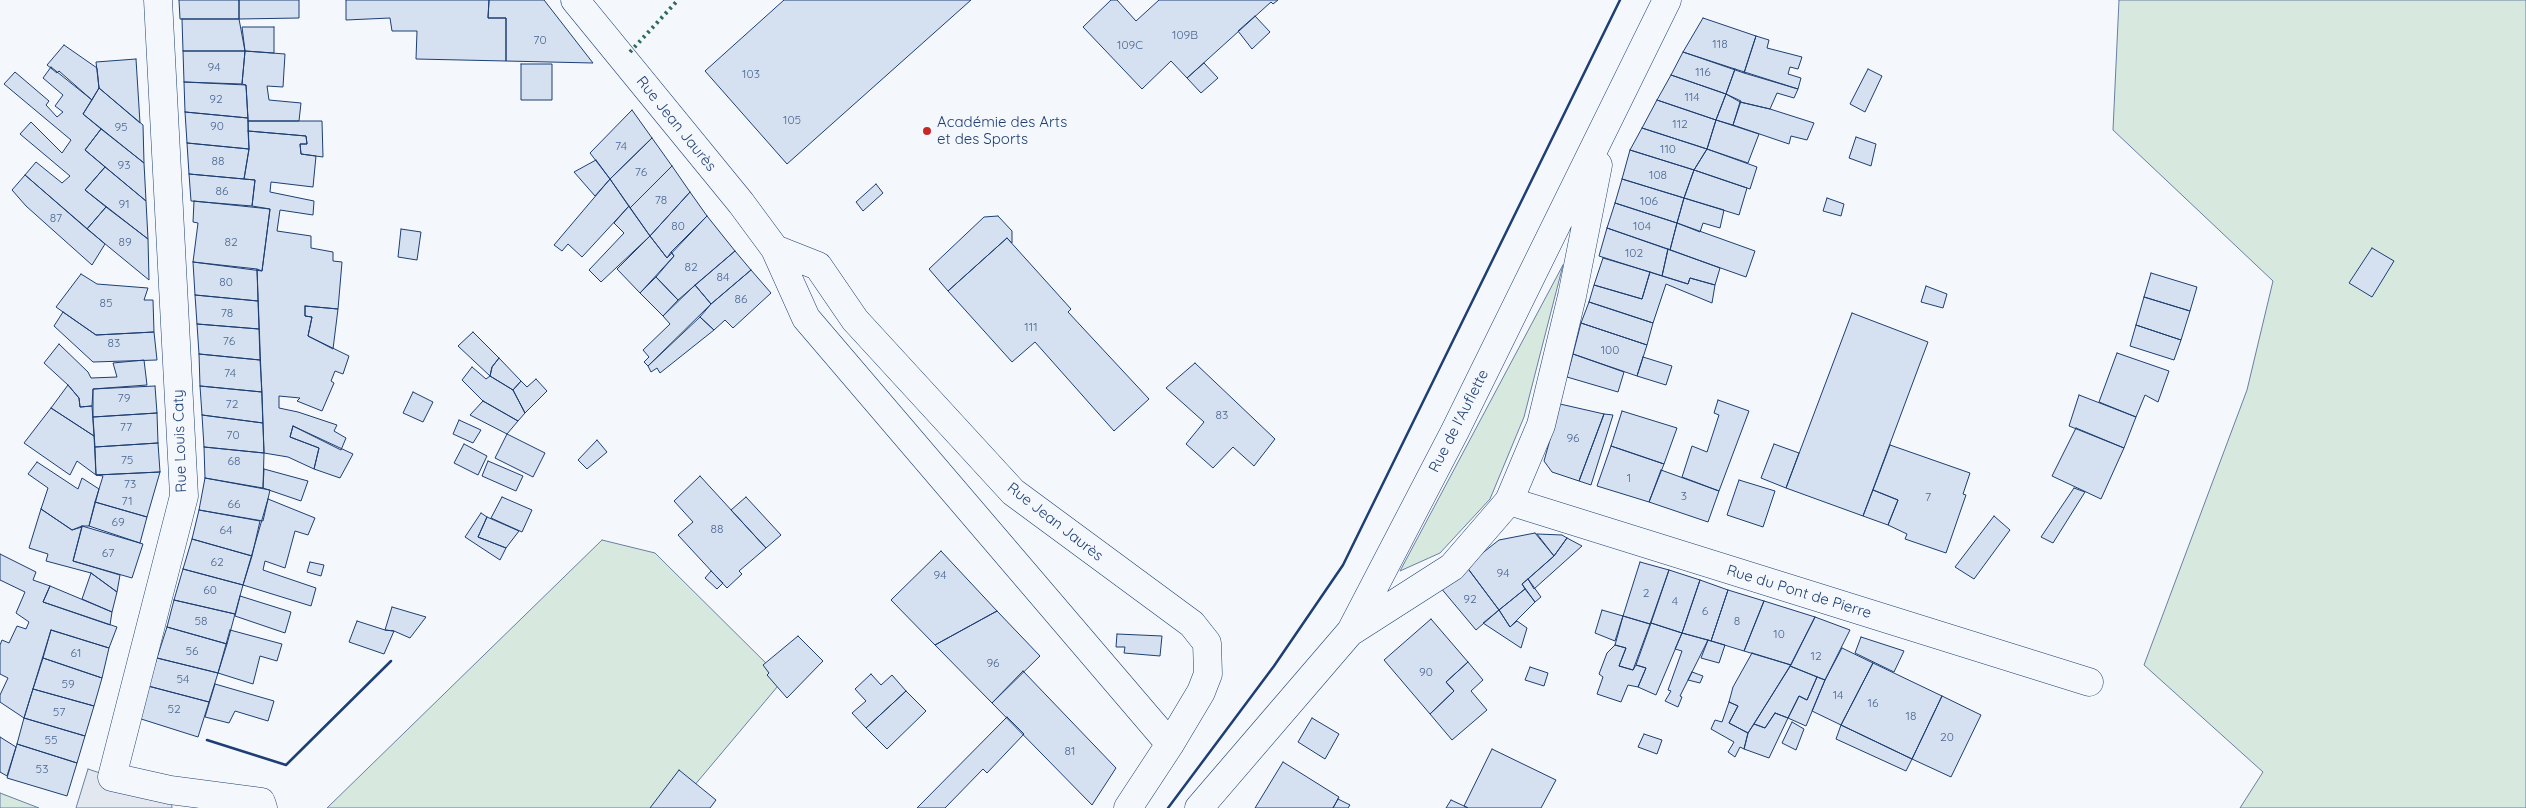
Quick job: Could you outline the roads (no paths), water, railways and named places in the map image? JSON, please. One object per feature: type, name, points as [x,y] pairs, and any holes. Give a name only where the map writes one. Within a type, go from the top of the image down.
[{"type":"street","name":"Rue Louis Caty","points":[[158,0],[184,496],[112,777],[170,790],[261,802],[263,808]]},
{"type":"street","name":"Rue Jean Jaurès","points":[[575,0],[776,249],[806,318],[1170,744]]},
{"type":"street","name":"Rue de l'Auflette","points":[[1199,808],[1351,632],[1459,422],[1667,0]]},
{"type":"street","points":[[1351,632],[1452,567],[1509,501],[1541,424],[1572,296],[1604,130]]},
{"type":"street","name":"Rue Jean Jaurès","points":[[776,249],[818,266],[855,320],[1013,492],[1192,624],[1207,642],[1208,674],[1201,692],[1128,808]]},
{"type":"street","name":"Rue du Pont de Pierre","points":[[1509,501],[2089,682]]},
{"type":"place","name":"Académie des Arts et des Sports","points":[[927,131]]}]
